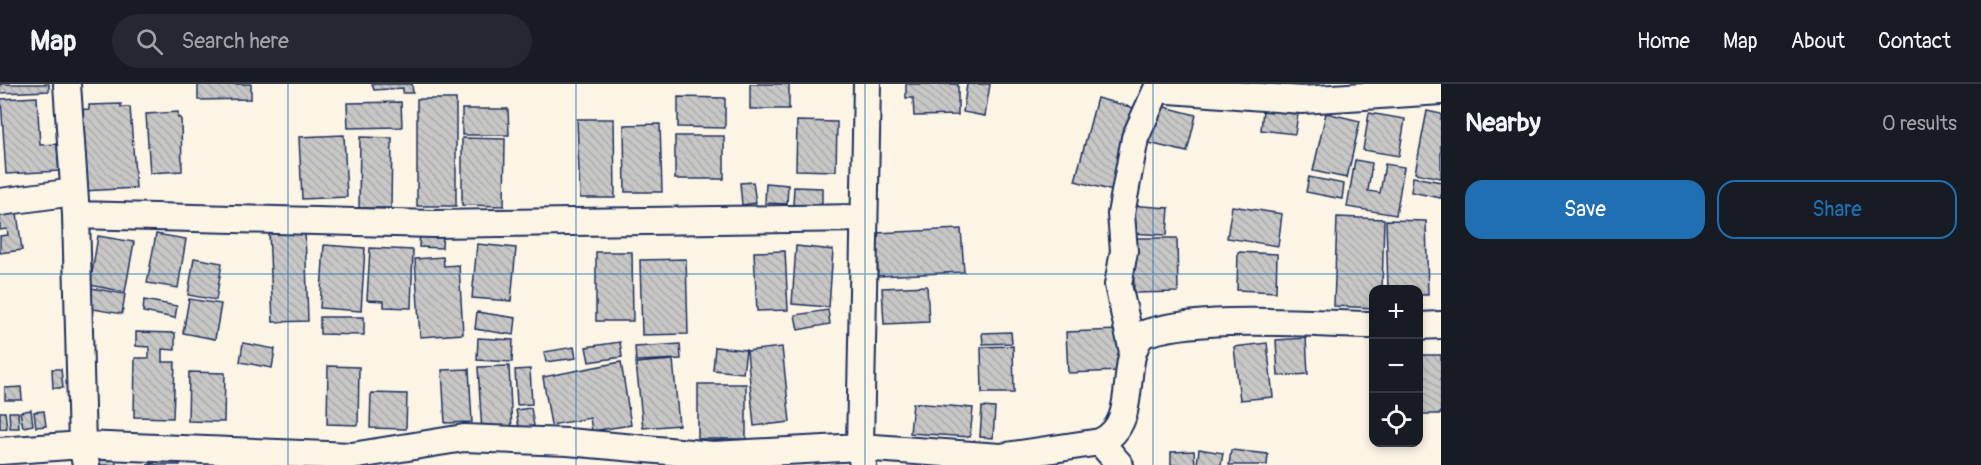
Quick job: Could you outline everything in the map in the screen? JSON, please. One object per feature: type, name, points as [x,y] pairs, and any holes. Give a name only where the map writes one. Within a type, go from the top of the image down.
[{"type":"street","points":[[67,84],[75,204],[84,455]]},
{"type":"street","points":[[861,456],[862,218],[867,84]]},
{"type":"street","points":[[1133,352],[1118,285],[1124,251],[1121,214],[1135,138],[1157,89],[1244,90],[1302,100],[1441,91]]},
{"type":"street","points":[[0,202],[434,224],[862,218]]},
{"type":"street","points":[[0,451],[84,455],[352,456],[464,438],[568,442],[713,455],[1000,457],[1100,442],[1112,437],[1122,421],[1133,352],[1141,334],[1159,328],[1228,323],[1369,325]]},
{"type":"street","points":[[1423,326],[1441,325]]},
{"type":"street","points":[[1100,442],[1120,465]]},
{"type":"building","points":[[0,84],[49,84],[49,91],[0,93]]},
{"type":"building","points":[[198,84],[251,84],[251,99],[198,100]]},
{"type":"building","points":[[372,84],[412,84],[413,93],[403,93],[403,88],[374,90]]},
{"type":"building","points":[[750,84],[789,84],[789,109],[750,109]]},
{"type":"building","points":[[906,84],[958,84],[958,115],[914,116],[913,98],[906,98]]},
{"type":"building","points":[[967,84],[990,84],[985,116],[963,112]]},
{"type":"building","points":[[37,97],[40,145],[57,144],[59,171],[6,174],[1,99]]},
{"type":"building","points":[[678,97],[725,98],[725,128],[678,127]]},
{"type":"building","points":[[1097,98],[1138,109],[1117,192],[1075,181]]},
{"type":"building","points":[[417,99],[456,99],[456,206],[417,206]]},
{"type":"building","points":[[401,102],[402,127],[348,128],[347,103]]},
{"type":"building","points":[[121,104],[121,107],[130,107],[136,188],[83,191],[77,110],[89,109],[89,105]]},
{"type":"building","points":[[1153,104],[1196,115],[1187,152],[1144,142]]},
{"type":"building","points":[[462,109],[508,109],[509,135],[462,135]]},
{"type":"building","points":[[1263,110],[1298,114],[1295,134],[1261,130]]},
{"type":"building","points":[[1427,111],[1441,114],[1441,178],[1415,173]]},
{"type":"building","points":[[178,112],[178,118],[181,118],[182,171],[150,173],[146,114]]},
{"type":"building","points":[[1326,113],[1360,121],[1347,178],[1313,171]]},
{"type":"building","points":[[1369,113],[1405,119],[1399,156],[1363,150]]},
{"type":"building","points":[[577,119],[614,119],[615,198],[580,198]]},
{"type":"building","points":[[797,121],[837,122],[836,171],[796,170]]},
{"type":"building","points":[[660,124],[662,192],[625,192],[624,125]]},
{"type":"building","points":[[344,135],[347,197],[302,199],[299,137]]},
{"type":"building","points":[[675,136],[724,136],[724,179],[675,179]]},
{"type":"building","points":[[360,137],[392,138],[391,208],[359,208]]},
{"type":"building","points":[[462,138],[505,139],[504,206],[462,205]]},
{"type":"building","points":[[1355,160],[1372,163],[1368,191],[1380,193],[1385,164],[1404,167],[1396,215],[1347,207]]},
{"type":"building","points":[[1309,177],[1344,184],[1342,199],[1306,192]]},
{"type":"building","points":[[1413,177],[1441,182],[1441,198],[1411,192]]},
{"type":"building","points":[[753,182],[756,203],[742,205],[740,183]]},
{"type":"building","points":[[766,183],[788,185],[787,204],[765,203]]},
{"type":"building","points":[[794,187],[822,188],[822,206],[793,205]]},
{"type":"building","points":[[1128,205],[1169,208],[1167,235],[1128,233]]},
{"type":"building","points":[[1232,206],[1282,214],[1278,246],[1227,238]]},
{"type":"building","points":[[17,213],[22,250],[0,253],[0,236],[8,235],[7,229],[0,230],[0,216]]},
{"type":"building","points":[[1337,217],[1384,219],[1382,285],[1369,285],[1369,308],[1334,306]]},
{"type":"building","points":[[1386,220],[1426,221],[1428,295],[1423,295],[1423,285],[1388,285]]},
{"type":"building","points":[[420,229],[443,230],[442,248],[419,247]]},
{"type":"building","points":[[961,229],[964,272],[878,276],[876,233]]},
{"type":"building","points":[[305,231],[308,321],[273,322],[269,232]]},
{"type":"building","points":[[156,234],[186,239],[178,288],[147,283]]},
{"type":"building","points":[[98,236],[134,242],[125,292],[90,285]]},
{"type":"building","points":[[1133,238],[1177,238],[1178,292],[1134,293]]},
{"type":"building","points":[[477,244],[516,248],[511,301],[472,298]]},
{"type":"building","points":[[324,245],[365,248],[361,311],[320,308]]},
{"type":"building","points":[[796,246],[833,250],[829,307],[792,304]]},
{"type":"building","points":[[370,248],[413,250],[411,308],[384,307],[384,301],[367,300]]},
{"type":"building","points":[[785,251],[788,310],[757,311],[754,252]]},
{"type":"building","points":[[596,252],[632,252],[633,321],[596,321]]},
{"type":"building","points":[[1238,252],[1277,254],[1276,292],[1237,290]]},
{"type":"building","points":[[443,257],[444,266],[459,265],[463,334],[420,337],[415,259]]},
{"type":"building","points":[[194,258],[222,263],[216,300],[188,295]]},
{"type":"building","points":[[686,259],[688,334],[642,335],[640,260]]},
{"type":"building","points":[[927,286],[929,322],[884,324],[882,288]]},
{"type":"building","points":[[91,288],[125,294],[122,314],[87,308]]},
{"type":"building","points":[[189,299],[221,304],[215,339],[183,333]]},
{"type":"building","points":[[144,300],[177,306],[175,318],[143,312]]},
{"type":"building","points":[[828,310],[830,324],[798,330],[795,315]]},
{"type":"building","points":[[477,312],[516,318],[514,335],[475,329]]},
{"type":"building","points":[[320,317],[364,317],[364,335],[320,334]]},
{"type":"building","points":[[1118,330],[1120,371],[1068,373],[1066,332]]},
{"type":"building","points":[[136,332],[175,333],[175,350],[162,349],[162,362],[175,362],[173,418],[134,417],[135,358],[149,358],[149,347],[136,346]]},
{"type":"building","points":[[1011,332],[1012,343],[983,344],[982,333]]},
{"type":"building","points":[[478,338],[513,340],[512,362],[477,360]]},
{"type":"building","points":[[1306,338],[1308,374],[1278,376],[1276,340]]},
{"type":"building","points":[[620,342],[622,357],[589,362],[586,347]]},
{"type":"building","points":[[243,343],[275,349],[272,368],[240,362]]},
{"type":"building","points":[[1267,343],[1273,397],[1240,400],[1234,347]]},
{"type":"building","points":[[680,344],[681,359],[636,361],[635,347]]},
{"type":"building","points":[[1013,346],[1014,393],[982,393],[981,347]]},
{"type":"building","points":[[574,347],[576,358],[546,362],[544,352]]},
{"type":"building","points":[[715,347],[746,350],[743,373],[713,370]]},
{"type":"building","points":[[782,347],[790,422],[754,426],[747,351]]},
{"type":"building","points":[[1423,355],[1441,355],[1441,414],[1423,414]]},
{"type":"building","points":[[673,360],[679,425],[643,428],[636,363]]},
{"type":"building","points":[[621,362],[631,425],[592,431],[590,418],[551,425],[543,377]]},
{"type":"building","points":[[328,366],[359,367],[358,425],[327,424]]},
{"type":"building","points":[[509,366],[512,431],[482,433],[478,367]]},
{"type":"building","points":[[52,369],[61,369],[63,388],[53,388]]},
{"type":"building","points":[[469,369],[472,422],[445,423],[442,370]]},
{"type":"building","points":[[530,369],[532,404],[517,405],[515,370]]},
{"type":"building","points":[[189,372],[225,373],[224,422],[188,421]]},
{"type":"building","points":[[698,384],[746,384],[746,439],[698,439]]},
{"type":"building","points":[[21,387],[22,400],[5,400],[5,388]]},
{"type":"building","points":[[371,393],[407,394],[406,429],[370,428]]},
{"type":"building","points":[[913,403],[973,408],[970,437],[910,433]]},
{"type":"building","points":[[982,407],[995,408],[993,438],[980,437]]},
{"type":"building","points":[[531,408],[534,426],[519,428],[516,410]]},
{"type":"building","points":[[31,410],[33,425],[23,427],[20,412]]},
{"type":"building","points":[[44,411],[46,426],[36,427],[34,412]]},
{"type":"building","points":[[0,412],[5,412],[7,428],[0,429]]},
{"type":"building","points":[[9,412],[18,412],[19,428],[10,428]]},
{"type":"building","points":[[1199,449],[1223,453],[1221,465],[1197,465]]},
{"type":"building","points":[[1231,450],[1268,454],[1267,465],[1229,465]]},
{"type":"building","points":[[1194,451],[1195,465],[1171,465],[1171,452]]},
{"type":"building","points":[[115,453],[116,465],[100,465],[99,455]]},
{"type":"building","points":[[166,455],[167,462],[179,460],[180,465],[147,465],[157,462],[156,457]]}]
